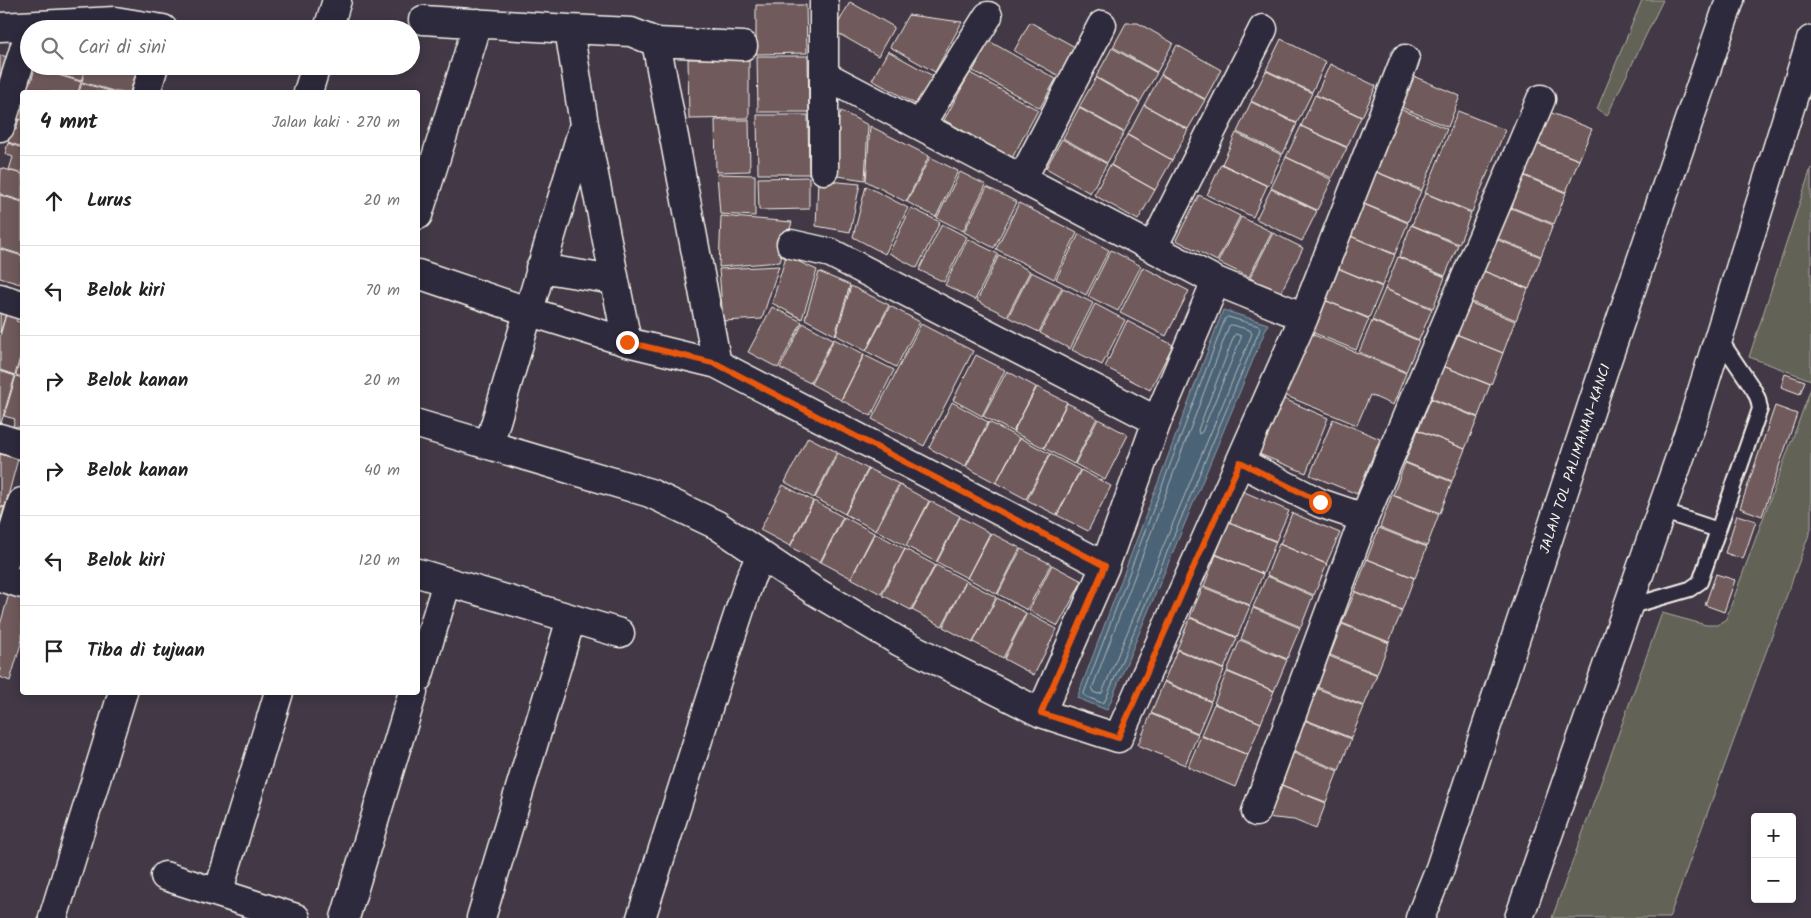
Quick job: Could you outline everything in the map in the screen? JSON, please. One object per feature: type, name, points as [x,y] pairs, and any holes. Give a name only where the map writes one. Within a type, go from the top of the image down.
[{"type":"main road","points":[[331,20],[337,0]]},
{"type":"main road","name":"JALAN TOL PALIMANAN–KANCI","points":[[1420,918],[1440,868],[1604,369],[1730,0]]},
{"type":"main road","points":[[824,4],[824,170]]},
{"type":"main road","points":[[920,125],[988,16]]},
{"type":"main road","points":[[423,20],[631,32],[656,42],[743,46]]},
{"type":"main road","points":[[420,209],[478,24]]},
{"type":"main road","points":[[1022,179],[1102,25]]},
{"type":"main road","points":[[0,27],[20,28]]},
{"type":"main road","points":[[569,29],[584,124],[627,342]]},
{"type":"main road","points":[[1153,247],[1263,29]]},
{"type":"main road","points":[[1519,918],[1693,420],[1811,40]]},
{"type":"main road","points":[[656,42],[717,364]]},
{"type":"main road","points":[[420,425],[650,493],[717,525],[813,590],[900,642],[1049,716],[1118,738],[1304,317],[1405,59]]},
{"type":"main road","points":[[0,127],[20,62]]},
{"type":"main road","points":[[147,90],[151,75]]},
{"type":"main road","points":[[824,75],[1216,281],[1304,317]]},
{"type":"main road","points":[[1256,812],[1364,518],[1541,99]]},
{"type":"main road","points":[[489,445],[584,124]]},
{"type":"main road","points":[[791,244],[831,253],[1157,421]]},
{"type":"main road","points":[[540,268],[614,280]]},
{"type":"main road","points":[[420,275],[528,312],[627,342],[717,364],[1105,566]]},
{"type":"main road","points":[[1049,716],[1157,421],[1216,281]]},
{"type":"main road","points":[[0,298],[20,304]]},
{"type":"main road","points":[[0,438],[20,443]]},
{"type":"main road","points":[[1240,462],[1320,502],[1364,518]]},
{"type":"main road","points":[[20,509],[0,576],[20,583]]},
{"type":"main road","points":[[642,918],[724,658],[750,579],[761,555]]},
{"type":"main road","points":[[420,574],[620,633]]},
{"type":"main road","points":[[420,671],[446,582]]},
{"type":"main road","points":[[481,918],[571,618]]},
{"type":"main road","points":[[53,918],[122,695]]},
{"type":"main road","points":[[218,893],[278,695]]},
{"type":"main road","points":[[345,918],[412,695]]},
{"type":"main road","points":[[165,876],[296,918]]},
{"type":"lane","points":[[1628,607],[1696,587],[1700,582],[1760,409],[1754,390],[1718,338]]},
{"type":"lane","points":[[1661,511],[1718,530]]},
{"type":"shaded area","points":[[1642,0],[1663,0],[1607,116],[1597,109]]},
{"type":"shaded area","points":[[1811,168],[1811,380],[1749,357]]},
{"type":"shaded area","points":[[1811,388],[1811,529],[1669,918],[1552,918],[1662,613],[1706,625],[1717,625],[1726,619]]},
{"type":"water","points":[[1223,310],[1268,324],[1107,710],[1077,698]]},
{"type":"building","points":[[850,2],[894,27],[878,56],[834,31]]},
{"type":"building","points":[[756,5],[806,5],[807,53],[756,54]]},
{"type":"building","points":[[908,15],[962,22],[935,72],[890,47]]},
{"type":"building","points":[[1030,22],[1075,47],[1059,76],[1014,51]]},
{"type":"building","points":[[1126,23],[1138,23],[1173,43],[1157,72],[1113,47]]},
{"type":"building","points":[[1281,39],[1326,62],[1312,92],[1266,70]]},
{"type":"building","points":[[989,41],[1056,79],[1040,108],[973,71]]},
{"type":"building","points":[[1177,45],[1221,70],[1205,99],[1161,74]]},
{"type":"building","points":[[1112,48],[1157,73],[1140,102],[1096,77]]},
{"type":"building","points":[[888,51],[933,76],[917,105],[872,80]]},
{"type":"building","points":[[0,55],[8,57],[0,81]]},
{"type":"building","points":[[757,56],[808,56],[809,112],[758,112]]},
{"type":"building","points":[[749,58],[749,118],[689,119],[688,59]]},
{"type":"building","points":[[1330,64],[1376,86],[1362,117],[1316,95]]},
{"type":"building","points":[[1266,71],[1312,93],[1297,123],[1251,101]]},
{"type":"building","points":[[970,73],[1038,110],[1012,158],[944,120]]},
{"type":"building","points":[[33,75],[58,75],[81,82],[79,90],[24,90],[27,80],[31,82]]},
{"type":"building","points":[[61,75],[83,75],[81,81]]},
{"type":"building","points":[[84,75],[135,75],[131,90],[110,90],[82,82]]},
{"type":"building","points":[[1161,75],[1205,100],[1188,129],[1144,105]]},
{"type":"building","points":[[1413,76],[1460,96],[1448,127],[1401,107]]},
{"type":"building","points":[[1096,78],[1140,103],[1124,132],[1079,107]]},
{"type":"building","points":[[82,83],[106,90],[80,90]]},
{"type":"building","points":[[1315,95],[1361,117],[1347,147],[1301,126]]},
{"type":"building","points":[[1251,102],[1297,124],[1283,154],[1237,132]]},
{"type":"building","points":[[20,103],[20,119],[16,118]]},
{"type":"building","points":[[1144,105],[1188,130],[1172,160],[1128,135]]},
{"type":"building","points":[[1079,108],[1124,133],[1107,163],[1063,138]]},
{"type":"building","points":[[1400,109],[1447,129],[1422,190],[1374,171]]},
{"type":"building","points":[[1544,110],[1592,129],[1579,160],[1532,141]]},
{"type":"building","points":[[841,111],[868,125],[865,180],[824,174]]},
{"type":"building","points":[[1458,111],[1505,130],[1472,212],[1425,193]]},
{"type":"building","points":[[757,115],[808,115],[809,174],[758,174]]},
{"type":"building","points":[[19,119],[20,146],[8,142],[12,129],[16,130]]},
{"type":"building","points":[[715,120],[749,120],[750,171],[716,172]]},
{"type":"building","points":[[870,126],[929,156],[906,202],[866,181]]},
{"type":"building","points":[[1301,126],[1347,148],[1332,178],[1286,157]]},
{"type":"building","points":[[1236,133],[1282,155],[1268,186],[1222,164]]},
{"type":"building","points":[[1127,135],[1172,160],[1155,190],[1111,165]]},
{"type":"building","points":[[1062,139],[1107,164],[1090,193],[1046,168]]},
{"type":"building","points":[[1531,142],[1579,160],[1566,192],[1519,173]]},
{"type":"building","points":[[8,143],[20,147],[20,173],[9,170],[13,157],[5,154]]},
{"type":"building","points":[[930,157],[958,171],[936,217],[907,202]]},
{"type":"building","points":[[1286,157],[1332,180],[1317,210],[1271,188]]},
{"type":"building","points":[[1221,164],[1267,186],[1253,217],[1207,195]]},
{"type":"building","points":[[1110,165],[1155,190],[1138,220],[1094,195]]},
{"type":"building","points":[[1,168],[20,173],[20,200],[0,194]]},
{"type":"building","points":[[1374,171],[1421,191],[1408,222],[1362,203]]},
{"type":"building","points":[[960,172],[986,185],[963,231],[937,218]]},
{"type":"building","points":[[717,174],[755,175],[755,216],[720,214]]},
{"type":"building","points":[[1519,174],[1566,193],[1554,224],[1506,205]]},
{"type":"building","points":[[809,177],[809,209],[759,210],[758,178]]},
{"type":"building","points":[[818,180],[860,184],[850,232],[816,226]]},
{"type":"building","points":[[866,186],[908,208],[885,254],[853,237]]},
{"type":"building","points":[[987,187],[1017,202],[994,248],[964,232]]},
{"type":"building","points":[[1271,189],[1317,211],[1302,241],[1256,219]]},
{"type":"building","points":[[1425,193],[1471,213],[1459,244],[1412,225]]},
{"type":"building","points":[[0,195],[20,201],[20,254],[0,248]]},
{"type":"building","points":[[1199,195],[1240,216],[1217,261],[1176,240]]},
{"type":"building","points":[[1019,203],[1077,233],[1054,279],[996,249]]},
{"type":"building","points":[[1361,203],[1408,223],[1395,254],[1348,235]]},
{"type":"building","points":[[1506,206],[1553,225],[1541,256],[1494,237]]},
{"type":"building","points":[[911,208],[940,222],[917,268],[889,253]]},
{"type":"building","points":[[721,216],[792,222],[780,262],[719,267]]},
{"type":"building","points":[[1241,217],[1272,232],[1249,277],[1218,262]]},
{"type":"building","points":[[942,224],[967,237],[944,282],[919,270]]},
{"type":"building","points":[[1411,225],[1458,245],[1445,276],[1399,257]]},
{"type":"building","points":[[1273,233],[1303,248],[1280,294],[1250,278]]},
{"type":"building","points":[[1079,234],[1109,250],[1086,295],[1056,279]]},
{"type":"building","points":[[1348,235],[1395,255],[1382,286],[1335,267]]},
{"type":"building","points":[[1493,238],[1541,257],[1529,289],[1481,270]]},
{"type":"building","points":[[968,239],[998,254],[975,300],[945,285]]},
{"type":"building","points":[[0,249],[20,255],[20,284],[0,278]]},
{"type":"building","points":[[1111,250],[1141,266],[1118,311],[1088,296]]},
{"type":"building","points":[[999,255],[1030,271],[1007,316],[977,301]]},
{"type":"building","points":[[786,256],[817,270],[802,319],[772,303]]},
{"type":"building","points":[[1398,257],[1445,277],[1433,308],[1385,289]]},
{"type":"building","points":[[779,266],[762,319],[723,321],[719,269]]},
{"type":"building","points":[[1143,267],[1189,291],[1166,336],[1120,313]]},
{"type":"building","points":[[1335,267],[1382,287],[1369,318],[1322,299]]},
{"type":"building","points":[[1481,270],[1528,289],[1516,320],[1469,301]]},
{"type":"building","points":[[819,272],[850,285],[835,335],[805,319]]},
{"type":"building","points":[[1031,272],[1062,287],[1039,332],[1008,317]]},
{"type":"building","points":[[851,286],[889,305],[866,351],[836,335]]},
{"type":"building","points":[[1063,288],[1093,303],[1070,349],[1040,333]]},
{"type":"building","points":[[1385,289],[1432,309],[1419,340],[1372,320]]},
{"type":"building","points":[[1322,299],[1369,319],[1356,350],[1309,331]]},
{"type":"building","points":[[1468,302],[1515,321],[1503,353],[1456,334]]},
{"type":"building","points":[[1095,304],[1125,320],[1102,365],[1072,350]]},
{"type":"building","points":[[890,306],[920,322],[896,367],[866,351]]},
{"type":"building","points":[[772,307],[802,322],[778,368],[748,352]]},
{"type":"building","points":[[0,312],[6,314],[0,333]]},
{"type":"building","points":[[6,314],[18,318],[16,321],[20,322],[20,357],[15,375],[0,370],[0,336]]},
{"type":"building","points":[[1127,321],[1173,345],[1150,390],[1105,367]]},
{"type":"building","points":[[1372,321],[1419,341],[1406,372],[1359,352]]},
{"type":"building","points":[[803,323],[833,339],[810,383],[780,368]]},
{"type":"building","points":[[921,324],[973,351],[924,446],[872,419]]},
{"type":"building","points":[[1309,333],[1406,373],[1393,405],[1370,395],[1357,425],[1284,395]]},
{"type":"building","points":[[1456,334],[1503,353],[1491,385],[1443,366]]},
{"type":"building","points":[[834,339],[864,354],[841,400],[811,384]]},
{"type":"building","points":[[864,355],[894,370],[871,416],[841,400]]},
{"type":"building","points":[[976,355],[1005,370],[982,416],[953,400]]},
{"type":"building","points":[[20,361],[20,376],[16,375]]},
{"type":"building","points":[[1443,366],[1490,385],[1478,417],[1431,398]]},
{"type":"building","points":[[0,371],[15,376],[0,427]]},
{"type":"building","points":[[1007,371],[1036,387],[1013,432],[983,416]]},
{"type":"building","points":[[1785,374],[1805,381],[1800,394],[1781,387]]},
{"type":"building","points":[[16,376],[20,377],[20,428],[13,426],[15,419],[4,416]]},
{"type":"building","points":[[1037,387],[1067,402],[1044,448],[1013,432]]},
{"type":"building","points":[[1282,398],[1328,418],[1306,473],[1259,454]]},
{"type":"building","points":[[1431,399],[1478,418],[1465,449],[1418,430]]},
{"type":"building","points":[[952,402],[988,422],[965,467],[929,448]]},
{"type":"building","points":[[1067,403],[1097,418],[1074,464],[1044,448]]},
{"type":"building","points":[[1775,406],[1797,414],[1762,516],[1740,508]]},
{"type":"building","points":[[1098,419],[1128,435],[1105,480],[1075,464]]},
{"type":"building","points":[[1333,419],[1380,439],[1357,494],[1310,475]]},
{"type":"building","points":[[989,422],[1019,438],[996,483],[966,467]]},
{"type":"building","points":[[1418,430],[1465,449],[1452,481],[1405,462]]},
{"type":"building","points":[[808,437],[837,452],[814,498],[785,482]]},
{"type":"building","points":[[1020,438],[1050,454],[1026,499],[996,483]]},
{"type":"building","points":[[838,453],[868,469],[845,514],[815,498]]},
{"type":"building","points":[[0,454],[18,459],[5,507],[0,506]]},
{"type":"building","points":[[1050,454],[1080,470],[1057,515],[1027,500]]},
{"type":"building","points":[[1405,463],[1452,482],[1440,513],[1393,495]]},
{"type":"building","points":[[869,469],[899,484],[875,530],[845,514]]},
{"type":"building","points":[[1081,470],[1111,486],[1088,531],[1057,515]]},
{"type":"building","points":[[783,485],[813,501],[790,546],[760,530]]},
{"type":"building","points":[[900,485],[929,501],[906,546],[876,530]]},
{"type":"building","points":[[1242,491],[1289,511],[1276,541],[1229,522]]},
{"type":"building","points":[[1392,495],[1439,514],[1427,546],[1380,527]]},
{"type":"building","points":[[814,501],[843,517],[820,562],[790,547]]},
{"type":"building","points":[[930,501],[960,516],[936,562],[906,546]]},
{"type":"building","points":[[0,506],[4,508],[0,522]]},
{"type":"building","points":[[1292,513],[1340,533],[1326,564],[1280,544]]},
{"type":"building","points":[[1737,515],[1756,521],[1743,559],[1725,553]]},
{"type":"building","points":[[844,517],[874,533],[851,578],[821,562]]},
{"type":"building","points":[[960,517],[990,533],[967,578],[937,562]]},
{"type":"building","points":[[1229,522],[1276,542],[1263,574],[1216,554]]},
{"type":"building","points":[[1379,528],[1427,547],[1415,578],[1367,559]]},
{"type":"building","points":[[875,533],[905,549],[881,594],[851,578]]},
{"type":"building","points":[[991,533],[1020,548],[997,594],[967,578]]},
{"type":"building","points":[[1279,544],[1327,564],[1314,595],[1267,575]]},
{"type":"building","points":[[905,549],[935,565],[911,610],[882,595]]},
{"type":"building","points":[[1021,549],[1051,564],[1027,610],[998,594]]},
{"type":"building","points":[[1216,555],[1263,574],[1250,605],[1204,586]]},
{"type":"building","points":[[1367,559],[1414,578],[1402,610],[1355,591]]},
{"type":"building","points":[[936,565],[966,581],[942,626],[912,610]]},
{"type":"building","points":[[1052,565],[1082,581],[1058,626],[1029,610]]},
{"type":"building","points":[[1716,574],[1735,580],[1724,612],[1705,605]]},
{"type":"building","points":[[1267,576],[1313,596],[1301,627],[1253,607]]},
{"type":"building","points":[[966,581],[996,597],[973,643],[943,627]]},
{"type":"building","points":[[1203,587],[1250,606],[1237,637],[1190,617]]},
{"type":"building","points":[[1355,592],[1402,611],[1389,642],[1342,623]]},
{"type":"building","points":[[9,594],[20,597],[20,647],[10,681],[0,677],[0,625]]},
{"type":"building","points":[[997,598],[1026,613],[1003,658],[973,642]]},
{"type":"building","points":[[1253,608],[1300,628],[1287,659],[1241,639]]},
{"type":"building","points":[[1027,613],[1057,629],[1034,675],[1004,659]]},
{"type":"building","points":[[1190,618],[1237,638],[1224,669],[1177,649]]},
{"type":"building","points":[[1342,624],[1389,643],[1377,674],[1330,655]]},
{"type":"building","points":[[1240,640],[1287,660],[1274,691],[1227,671]]},
{"type":"building","points":[[1177,650],[1224,670],[1211,701],[1164,681]]},
{"type":"building","points":[[1329,656],[1377,675],[1364,706],[1317,687]]},
{"type":"building","points":[[1227,672],[1274,691],[1261,723],[1214,703]]},
{"type":"building","points":[[1164,682],[1211,702],[1198,733],[1151,713]]},
{"type":"building","points":[[1316,688],[1364,707],[1351,738],[1304,719]]},
{"type":"building","points":[[1214,704],[1261,723],[1248,755],[1201,735]]},
{"type":"building","points":[[1151,714],[1198,734],[1185,765],[1138,745]]},
{"type":"building","points":[[1304,720],[1351,739],[1339,770],[1292,751]]},
{"type":"building","points":[[1201,736],[1248,755],[1235,787],[1188,767]]},
{"type":"building","points":[[1291,752],[1338,771],[1326,802],[1279,784]]},
{"type":"building","points":[[1279,784],[1326,803],[1316,829],[1294,820],[1265,817]]},
{"type":"route","points":[[627,342],[717,364],[1105,566],[1041,713],[1118,738],[1240,462],[1320,502]]}]
